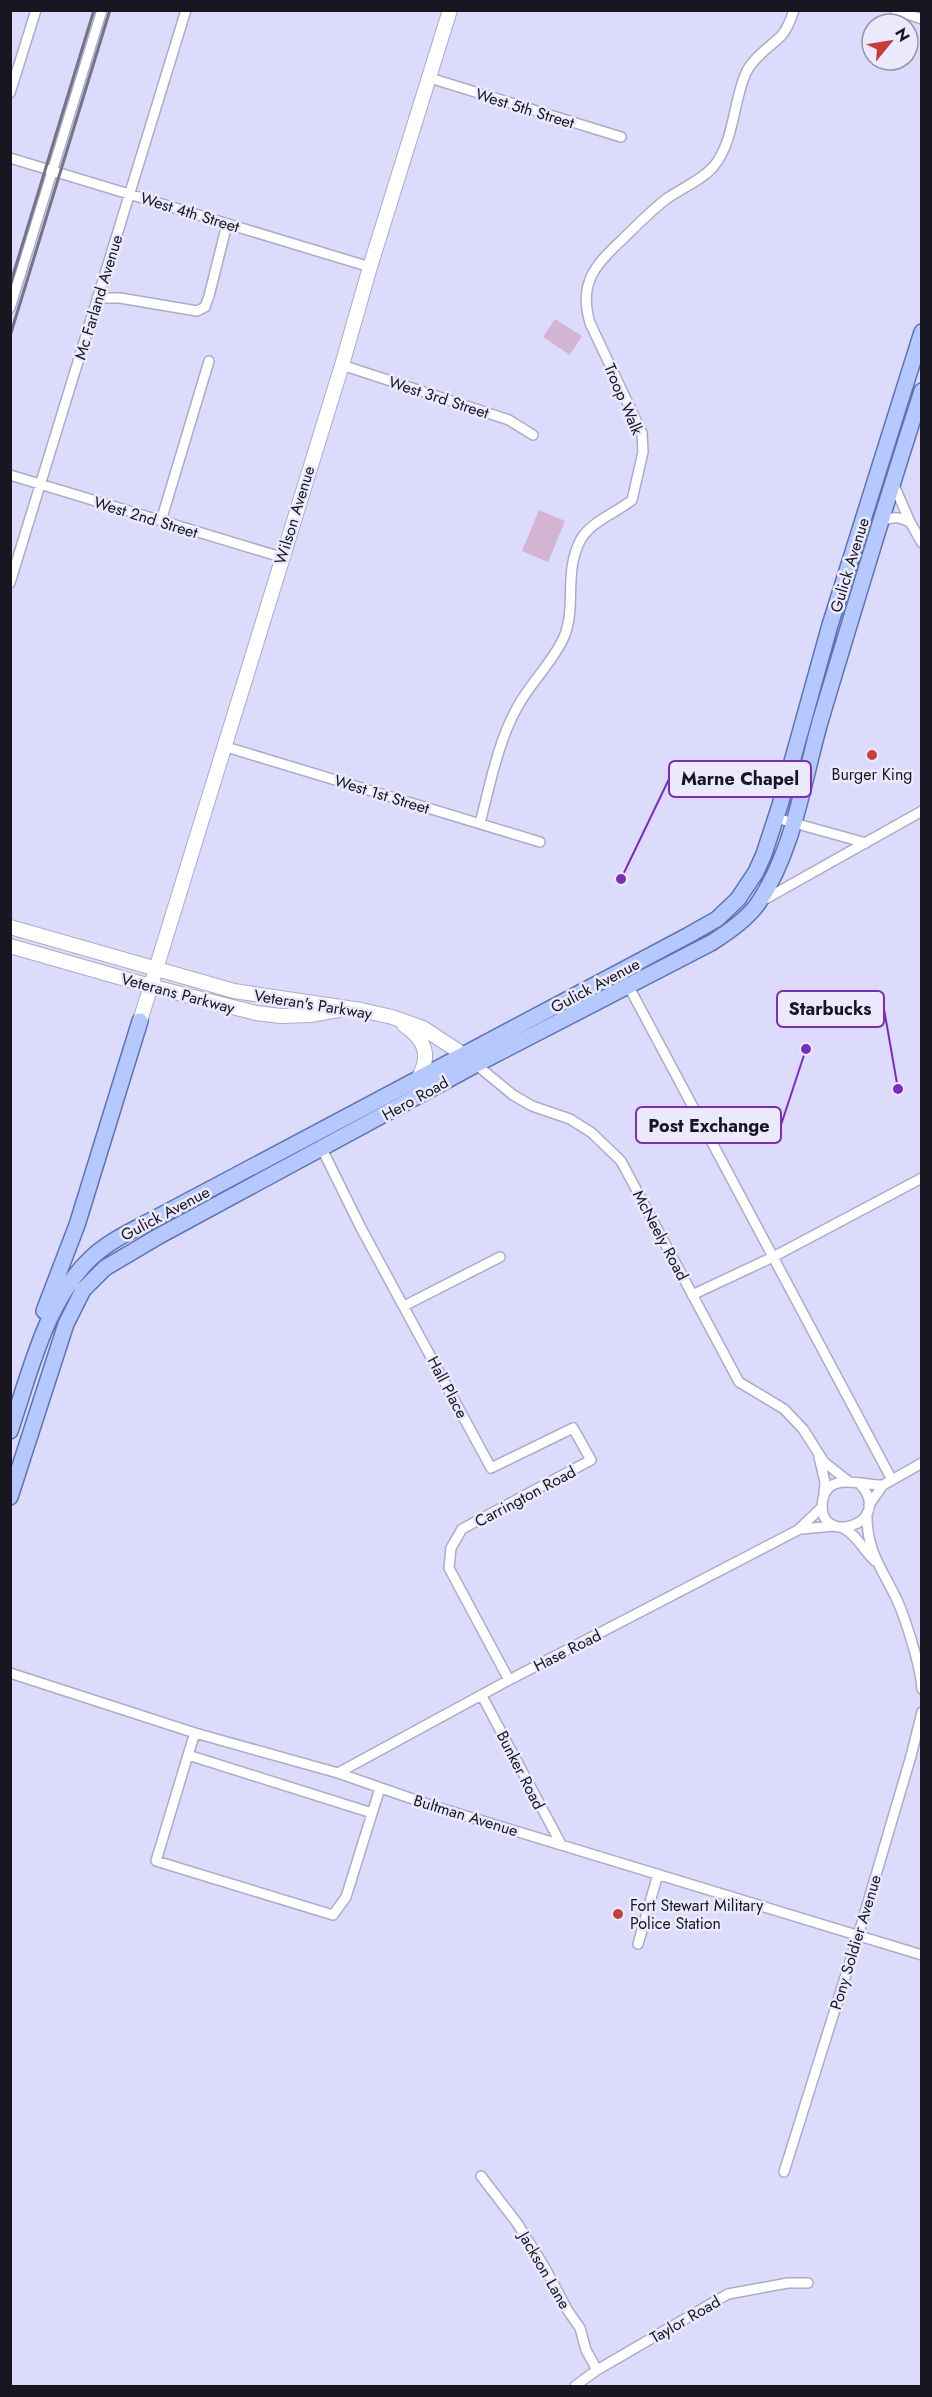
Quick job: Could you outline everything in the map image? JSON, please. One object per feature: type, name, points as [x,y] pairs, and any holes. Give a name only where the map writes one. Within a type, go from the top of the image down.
[{"type":"main road","name":"Gulick Avenue","points":[[10,1431],[56,1303],[71,1278],[93,1256],[126,1234],[717,919],[738,899],[756,872],[776,818],[830,625],[921,332]]},
{"type":"main road","name":"Gulick Avenue","points":[[758,904],[782,854],[794,822],[819,728],[921,391]]},
{"type":"main road","name":"Hero Road","points":[[10,1497],[66,1324],[92,1280],[118,1259],[477,1064],[711,943],[729,932],[758,904]]},
{"type":"main road","points":[[20,1403],[24,1375],[46,1304],[77,1225],[140,1021]]},
{"type":"street","points":[[10,93],[36,10]]},
{"type":"street","points":[[10,308],[102,10]]},
{"type":"street","name":"Mc Farland Avenue","points":[[10,583],[186,10]]},
{"type":"street","name":"Wilson Avenue","points":[[140,1021],[450,10]]},
{"type":"street","name":"Troop Walk","points":[[480,823],[510,722],[518,705],[564,638],[569,619],[570,577],[581,540],[588,530],[632,500],[643,452],[642,433],[591,323],[586,307],[586,291],[590,278],[599,261],[651,212],[713,167],[721,154],[745,74],[769,45],[782,35],[790,23],[794,10]]},
{"type":"street","points":[[895,10],[921,19]]},
{"type":"street","name":"West 5th Street","points":[[430,78],[621,137]]},
{"type":"street","name":"West 4th Street","points":[[10,158],[370,267]]},
{"type":"street","points":[[97,298],[120,298],[197,311],[205,307],[227,224]]},
{"type":"street","points":[[161,521],[209,361]]},
{"type":"street","name":"West 3rd Street","points":[[342,365],[509,420],[533,435]]},
{"type":"street","name":"West 2nd Street","points":[[10,476],[281,557]]},
{"type":"street","points":[[893,483],[921,543]]},
{"type":"street","points":[[882,520],[900,517],[910,522]]},
{"type":"street","name":"West 1st Street","points":[[223,746],[540,842]]},
{"type":"street","points":[[758,904],[921,811]]},
{"type":"street","points":[[776,818],[866,843]]},
{"type":"street","name":"Veterans Parkway","points":[[10,927],[155,969]]},
{"type":"street","name":"Veterans Parkway","points":[[10,946],[150,986],[256,1013],[281,1016],[310,1015],[349,1009]]},
{"type":"street","name":"Veteran's Parkway","points":[[155,969],[234,991],[392,1017],[423,1028],[464,1055]]},
{"type":"street","points":[[629,987],[773,1257],[887,1483]]},
{"type":"street","points":[[392,1017],[411,1030],[424,1046],[426,1060],[418,1079]]},
{"type":"street","name":"McNeely Road","points":[[464,1055],[513,1095],[532,1106],[570,1119],[606,1145],[621,1161],[739,1382],[784,1409],[803,1429],[819,1454]]},
{"type":"street","name":"Hall Place","points":[[322,1149],[361,1228],[491,1468]]},
{"type":"street","points":[[692,1295],[773,1257],[921,1178]]},
{"type":"street","points":[[404,1306],[500,1257]]},
{"type":"street","name":"Carrington Road","points":[[491,1468],[573,1428],[591,1460],[462,1529],[451,1548],[449,1568],[509,1680]]},
{"type":"street","points":[[819,1454],[831,1470],[848,1481],[860,1484],[887,1483]]},
{"type":"street","points":[[819,1454],[825,1482],[821,1508],[824,1516],[859,1540],[875,1561],[897,1598],[921,1689]]},
{"type":"street","points":[[798,1530],[856,1526],[887,1483],[921,1463]]},
{"type":"street","points":[[824,1494],[834,1485],[848,1481]]},
{"type":"street","points":[[860,1484],[869,1498],[867,1533],[875,1561]]},
{"type":"street","points":[[798,1530],[821,1508]]},
{"type":"street","name":"Hase Road","points":[[338,1773],[509,1680],[798,1530]]},
{"type":"street","name":"Bultman Avenue","points":[[10,1673],[195,1733],[338,1773],[380,1788],[921,1954]]},
{"type":"street","name":"Bunker Road","points":[[482,1696],[561,1844]]},
{"type":"street","name":"Pony Soldier Avenue","points":[[784,2172],[858,1935],[911,1756],[921,1712]]},
{"type":"street","points":[[195,1733],[156,1861],[333,1915],[346,1897],[380,1788]]},
{"type":"street","points":[[188,1755],[372,1814]]},
{"type":"street","points":[[638,1944],[658,1874]]},
{"type":"street","name":"Jackson Lane","points":[[482,2176],[517,2223],[545,2268],[580,2328],[586,2350],[597,2370]]},
{"type":"street","name":"Taylor Road","points":[[575,2386],[597,2370],[728,2294],[778,2285],[808,2283]]},
{"type":"shaded area","points":[[555,319],[582,336],[570,355],[543,337]]},
{"type":"shaded area","points":[[539,510],[565,521],[548,562],[522,551]]},
{"type":"railway","points":[[10,285],[94,10]]},
{"type":"railway","points":[[10,336],[110,10]]},
{"type":"place","name":"Burger King","points":[[872,755]]},
{"type":"place","name":"Marne Chapel","points":[[621,879]]},
{"type":"place","name":"Post Exchange","points":[[806,1049]]},
{"type":"place","name":"Starbucks","points":[[898,1089]]},
{"type":"place","name":"Fort Stewart Military Police Station","points":[[618,1914]]}]
